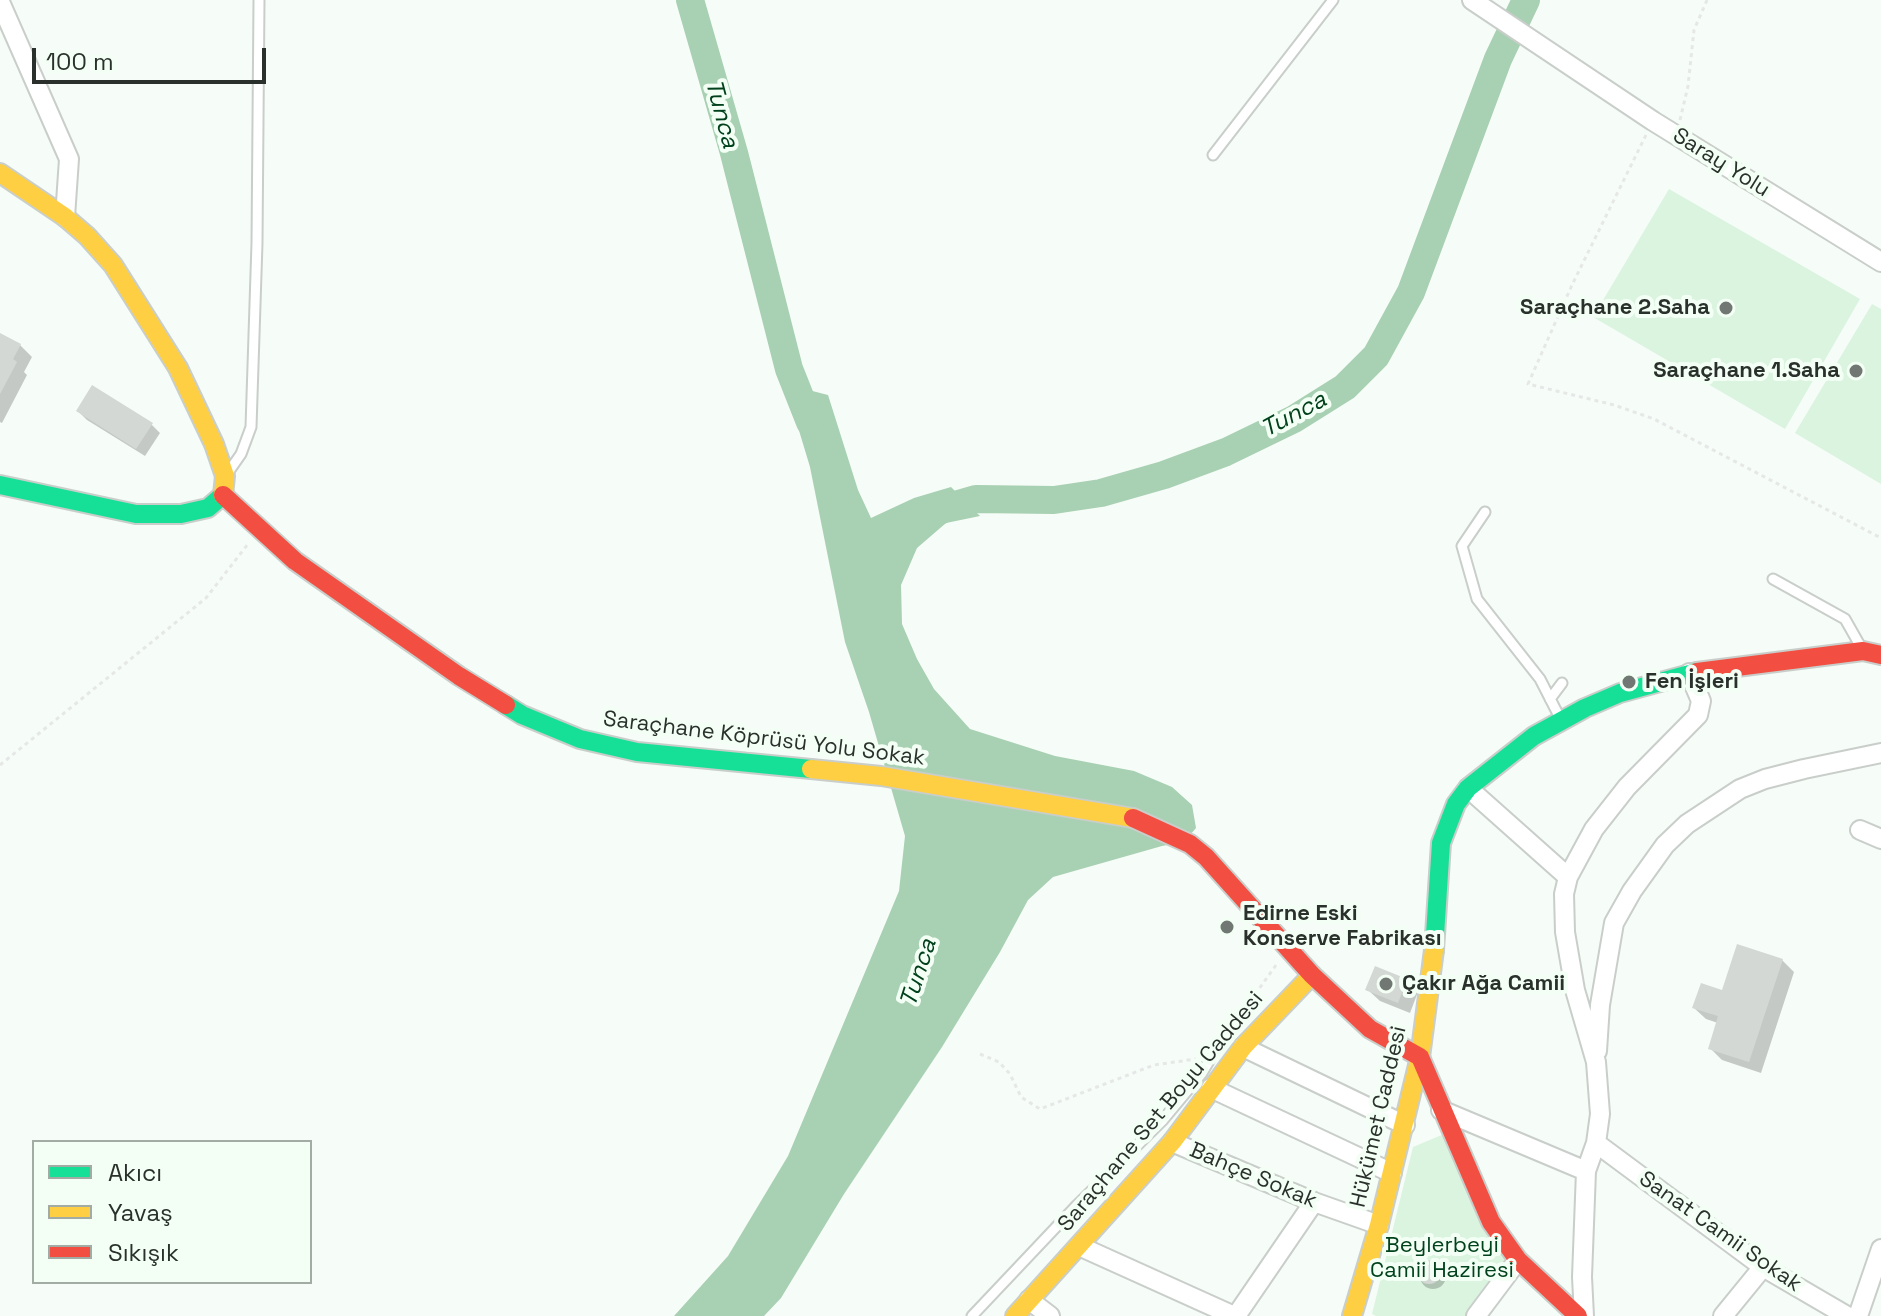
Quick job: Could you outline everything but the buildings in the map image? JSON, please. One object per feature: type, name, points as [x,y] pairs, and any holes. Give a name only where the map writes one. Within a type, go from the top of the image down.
[{"type":"street","name":"Saray Yolu","points":[[1472,0],[1653,121],[1881,262]]},
{"type":"street","points":[[0,2],[69,159],[65,217]]},
{"type":"street","points":[[0,173],[65,217],[113,265],[178,368],[214,444],[225,476],[223,495],[208,508],[181,514],[136,514],[0,485]]},
{"type":"street","name":"Saraçhane Köprüsü Yolu Sokak","points":[[223,495],[295,561],[459,676],[522,715],[580,739],[637,752],[881,776],[1125,815],[1152,825],[1190,844],[1206,857],[1312,975],[1370,1029],[1420,1057]]},
{"type":"street","points":[[1568,877],[1468,788],[1515,750],[1561,720],[1620,693],[1689,673],[1872,653],[1881,643]]},
{"type":"street","points":[[1872,653],[1881,668]]},
{"type":"street","points":[[1596,1062],[1575,990],[1565,932],[1564,894],[1568,877],[1594,829],[1627,787],[1698,715],[1701,701],[1689,673]]},
{"type":"street","points":[[1581,1316],[1586,1171],[1596,1143],[1600,1114],[1596,1062],[1600,1005],[1614,923],[1632,891],[1665,845],[1687,824],[1740,789],[1791,772],[1881,753]]},
{"type":"street","name":"Hükümet Caddesi","points":[[1352,1316],[1379,1225],[1420,1057],[1433,960],[1441,843],[1456,804],[1468,788]]},
{"type":"street","points":[[1860,830],[1881,839]]},
{"type":"street","name":"Saraçhane Set Boyu Caddesi","points":[[1015,1316],[1172,1142],[1243,1047],[1312,975]]},
{"type":"street","points":[[1243,1047],[1405,1125]]},
{"type":"street","points":[[1420,1057],[1491,1222],[1518,1260],[1581,1316]]},
{"type":"street","points":[[1211,1088],[1392,1173]]},
{"type":"street","points":[[1441,1110],[1586,1171]]},
{"type":"street","name":"Bahçe Sokak","points":[[1172,1142],[1314,1202],[1379,1225]]},
{"type":"street","name":"Sanat Camii Sokak","points":[[1596,1143],[1763,1267],[1847,1316]]},
{"type":"street","points":[[1079,1246],[1235,1316],[1314,1202]]},
{"type":"street","points":[[1858,1316],[1881,1249]]},
{"type":"street","points":[[1476,1316],[1518,1260]]},
{"type":"street","points":[[1723,1316],[1763,1267]]},
{"type":"street","points":[[1029,1300],[1050,1316]]},
{"type":"lane","points":[[225,476],[241,454],[251,427],[257,243],[259,0]]},
{"type":"lane","points":[[1213,155],[1333,0]]},
{"type":"lane","points":[[1485,512],[1462,546],[1477,599],[1540,679],[1561,720]]},
{"type":"lane","points":[[1773,579],[1845,619],[1872,653]]},
{"type":"lane","points":[[1550,699],[1562,683]]},
{"type":"lane","points":[[972,1316],[1162,1121],[1202,1073],[1212,1056]]},
{"type":"path","points":[[1677,136],[1688,86],[1694,30],[1707,0]]},
{"type":"path","points":[[1653,121],[1572,285],[1528,384],[1614,405],[1654,419],[1881,538]]},
{"type":"path","points":[[0,765],[206,598],[242,554],[258,527]]},
{"type":"path","points":[[1230,1031],[1288,949]]},
{"type":"path","points":[[980,1054],[999,1062],[1010,1074],[1021,1097],[1040,1109],[1154,1065],[1212,1056]]},
{"type":"green space","name":"Saraçhane 2.Saha","points":[[1669,189],[1860,299],[1785,429],[1593,317]]},
{"type":"green space","name":"Saraçhane 1.Saha","points":[[1872,304],[1881,309],[1881,484],[1795,433]]},
{"type":"green space","name":"Beylerbeyi Camii Haziresi","points":[[1444,1134],[1507,1261],[1467,1316],[1376,1316],[1372,1314],[1413,1147]]},
{"type":"water","points":[[785,384],[828,395],[858,490],[871,518],[914,498],[951,487],[980,516],[946,523],[917,548],[901,585],[902,624],[917,659],[934,689],[970,729],[1055,756],[1134,771],[1172,787],[1192,805],[1196,828],[1184,842],[1053,877],[1028,900],[942,1047],[844,1194],[781,1298],[764,1316],[674,1316],[728,1256],[788,1156],[899,891],[905,836],[845,642],[810,467]]},
{"type":"waterway","name":"Tunca","points":[[690,0],[734,153],[789,369],[810,422]]},
{"type":"waterway","name":"Tunca","points":[[932,515],[976,499],[1054,500],[1101,493],[1164,475],[1226,452],[1294,419],[1345,387],[1376,356],[1411,292],[1498,59],[1526,0]]},
{"type":"traffic: fast","points":[[0,485],[136,514],[181,514],[208,508],[223,495]]},
{"type":"traffic: fast","points":[[1434,950],[1441,843],[1456,804],[1468,788],[1534,736],[1585,708],[1620,693],[1697,672]]},
{"type":"traffic: fast","points":[[506,705],[522,715],[580,739],[637,752],[811,769]]},
{"type":"traffic: slow","points":[[0,173],[65,217],[113,265],[178,368],[214,444],[225,476],[223,495]]},
{"type":"traffic: slow","points":[[811,769],[881,776],[1133,818]]},
{"type":"traffic: slow","points":[[1352,1316],[1379,1225],[1420,1057],[1434,950]]},
{"type":"traffic: slow","points":[[1015,1316],[1172,1142],[1243,1047],[1312,975]]},
{"type":"traffic: jam","points":[[223,495],[295,561],[459,676],[506,705]]},
{"type":"traffic: jam","points":[[1697,672],[1863,651],[1881,655]]},
{"type":"traffic: jam","points":[[1133,818],[1190,844],[1206,857],[1312,975],[1370,1029],[1420,1057]]},
{"type":"traffic: jam","points":[[1420,1057],[1491,1222],[1518,1260],[1578,1316]]},
{"type":"place","name":"Saraçhane 2.Saha","points":[[1726,308]]},
{"type":"place","name":"Saraçhane 1.Saha","points":[[1856,371]]},
{"type":"place","name":"Fen İşleri","points":[[1629,682]]},
{"type":"place","name":"Edirne Eski Konserve Fabrikası","points":[[1227,927]]},
{"type":"place","name":"Çakır Ağa Camii","points":[[1386,984]]}]
